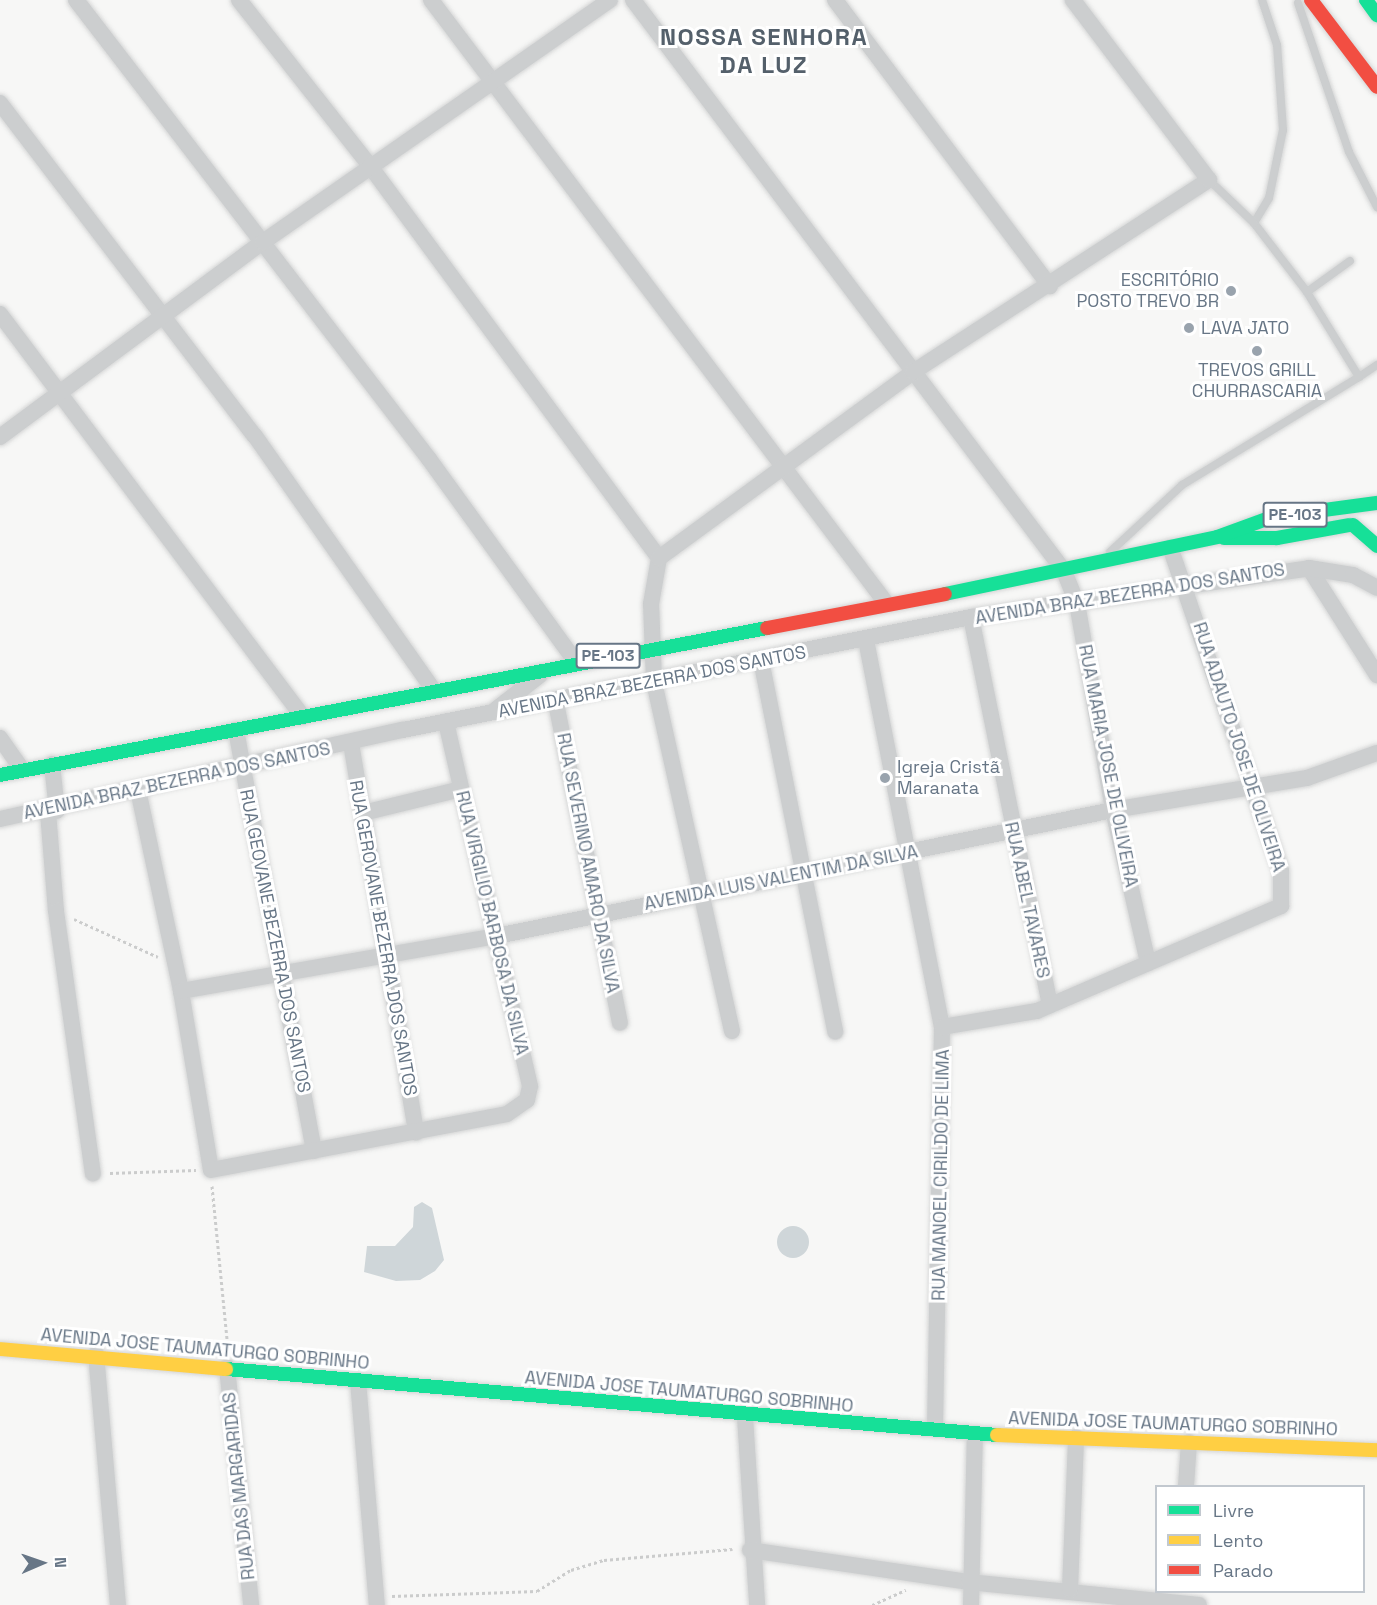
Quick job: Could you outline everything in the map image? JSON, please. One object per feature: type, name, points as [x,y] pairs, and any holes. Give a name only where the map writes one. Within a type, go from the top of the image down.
[{"type":"main road","points":[[1311,0],[1377,87]]},
{"type":"main road","points":[[1366,0],[1377,15]]},
{"type":"main road","name":"PE-103","points":[[1217,537],[1272,517],[1377,503]]},
{"type":"main road","name":"PE-103","points":[[1217,537],[1276,538],[1377,522]]},
{"type":"main road","points":[[1353,525],[1377,546]]},
{"type":"main road","name":"AVENIDA BRAZ BEZERRA DOS SANTOS","points":[[0,775],[650,647],[1064,571],[1217,537]]},
{"type":"main road","name":"AVENIDA JOSE TAUMATURGO SOBRINHO","points":[[0,1349],[96,1354],[745,1417],[935,1429],[975,1434],[1377,1450]]},
{"type":"street","points":[[76,0],[263,242],[576,662]]},
{"type":"street","points":[[239,0],[370,166],[659,558],[650,647],[654,681],[732,1031]]},
{"type":"street","points":[[430,0],[492,86],[783,467],[891,603],[948,622]]},
{"type":"street","points":[[0,436],[162,319],[263,242],[370,166],[492,86],[610,0]]},
{"type":"street","name":"RUA MARIA JOSE DE OLIVEIRA","points":[[633,0],[1064,571],[1077,603],[1113,810],[1148,963]]},
{"type":"street","points":[[835,0],[1050,286]]},
{"type":"street","points":[[659,558],[914,372],[1050,286],[1209,180],[1073,0]]},
{"type":"street","points":[[0,103],[162,319],[255,436],[434,691]]},
{"type":"street","points":[[0,315],[303,717]]},
{"type":"street","name":"RUA ADAUTO JOSE DE OLIVEIRA","points":[[1148,963],[1275,912],[1284,899],[1281,871],[1248,786],[1185,583],[1170,547]]},
{"type":"street","points":[[1309,567],[1377,675]]},
{"type":"street","name":"AVENIDA BRAZ BEZERRA DOS SANTOS","points":[[0,819],[52,812],[242,765],[446,722],[556,703],[971,617],[1077,603],[1185,583],[1309,567],[1353,575],[1377,588]]},
{"type":"street","name":"RUA ABEL TAVARES","points":[[971,617],[1012,831],[1050,1005]]},
{"type":"street","name":"RUA MANOEL CIRILDO DE LIMA","points":[[866,640],[942,1028],[935,1429]]},
{"type":"street","points":[[761,660],[835,1032]]},
{"type":"street","points":[[491,714],[551,667]]},
{"type":"street","name":"RUA SEVERINO AMARO DA SILVA","points":[[556,703],[620,1023]]},
{"type":"street","name":"RUA VIRGILIO BARBOSA DA SILVA","points":[[416,1133],[507,1114],[527,1100],[530,1086],[492,937],[446,722]]},
{"type":"street","name":"RUA GEOVANE BEZERRA DOS SANTOS","points":[[236,730],[284,975],[314,1151]]},
{"type":"street","points":[[0,738],[22,769]]},
{"type":"street","name":"RUA GEROVANE BEZERRA DOS SANTOS","points":[[351,743],[416,1133]]},
{"type":"street","name":"AVENIDA LUIS VALENTIM DA SILVA","points":[[182,991],[284,975],[387,953],[492,937],[804,870],[907,854],[1113,810],[1325,774],[1377,753]]},
{"type":"street","points":[[52,764],[56,911],[93,1173]]},
{"type":"street","points":[[363,813],[461,789]]},
{"type":"street","points":[[138,790],[182,991],[211,1170],[416,1133]]},
{"type":"street","points":[[942,1028],[1050,1005],[1148,963]]},
{"type":"street","points":[[96,1354],[118,1605]]},
{"type":"street","name":"RUA DAS MARGARIDAS","points":[[227,1367],[250,1605]]},
{"type":"street","points":[[358,1381],[376,1599]]},
{"type":"street","points":[[745,1417],[750,1550],[757,1605]]},
{"type":"street","points":[[971,1605],[969,1582],[975,1434]]},
{"type":"street","points":[[1076,1437],[1079,1595]]},
{"type":"street","points":[[1186,1485],[1189,1442]]},
{"type":"street","points":[[750,1550],[969,1582],[1079,1595],[1181,1600],[1199,1605]]},
{"type":"lane","points":[[1254,223],[1269,198],[1283,130],[1277,45],[1262,0]]},
{"type":"lane","points":[[1296,0],[1349,152],[1377,207]]},
{"type":"lane","points":[[1209,180],[1254,223],[1307,292],[1359,376]]},
{"type":"lane","points":[[1307,292],[1350,261]]},
{"type":"lane","points":[[1102,561],[1182,484],[1377,365]]},
{"type":"path","points":[[56,911],[176,964]]},
{"type":"path","points":[[93,1173],[211,1170],[226,1295],[227,1367]]},
{"type":"path","points":[[376,1599],[537,1591],[571,1570],[604,1560],[701,1548],[750,1550]]},
{"type":"path","points":[[872,1605],[935,1577]]},
{"type":"shaded area","points":[[422,1202],[432,1208],[444,1260],[435,1271],[420,1280],[396,1281],[364,1272],[367,1246],[395,1246],[413,1227],[414,1207]]},
{"type":"shaded area","points":[[793,1226],[805,1230],[809,1242],[805,1254],[793,1258],[781,1254],[777,1242],[781,1230]]},
{"type":"traffic: fast","points":[[1366,0],[1377,15]]},
{"type":"traffic: fast","points":[[945,594],[1217,537],[1272,517],[1377,503]]},
{"type":"traffic: fast","points":[[1224,538],[1277,538],[1349,525]]},
{"type":"traffic: fast","points":[[1353,525],[1377,546]]},
{"type":"traffic: fast","points":[[0,775],[767,628]]},
{"type":"traffic: fast","points":[[226,1369],[997,1435]]},
{"type":"traffic: slow","points":[[0,1349],[226,1369]]},
{"type":"traffic: slow","points":[[997,1435],[1377,1450]]},
{"type":"traffic: jam","points":[[1311,0],[1377,87]]},
{"type":"traffic: jam","points":[[767,628],[945,594]]},
{"type":"place","name":"ESCRITÓRIO POSTO TREVO BR","points":[[1231,291]]},
{"type":"place","name":"LAVA JATO","points":[[1189,328]]},
{"type":"place","name":"TREVOS GRILL CHURRASCARIA","points":[[1257,351]]},
{"type":"place","name":"Igreja Cristã Maranata","points":[[885,778]]},
{"type":"district","name":"NOSSA SENHORA DA LUZ","points":[[764,51]]}]
